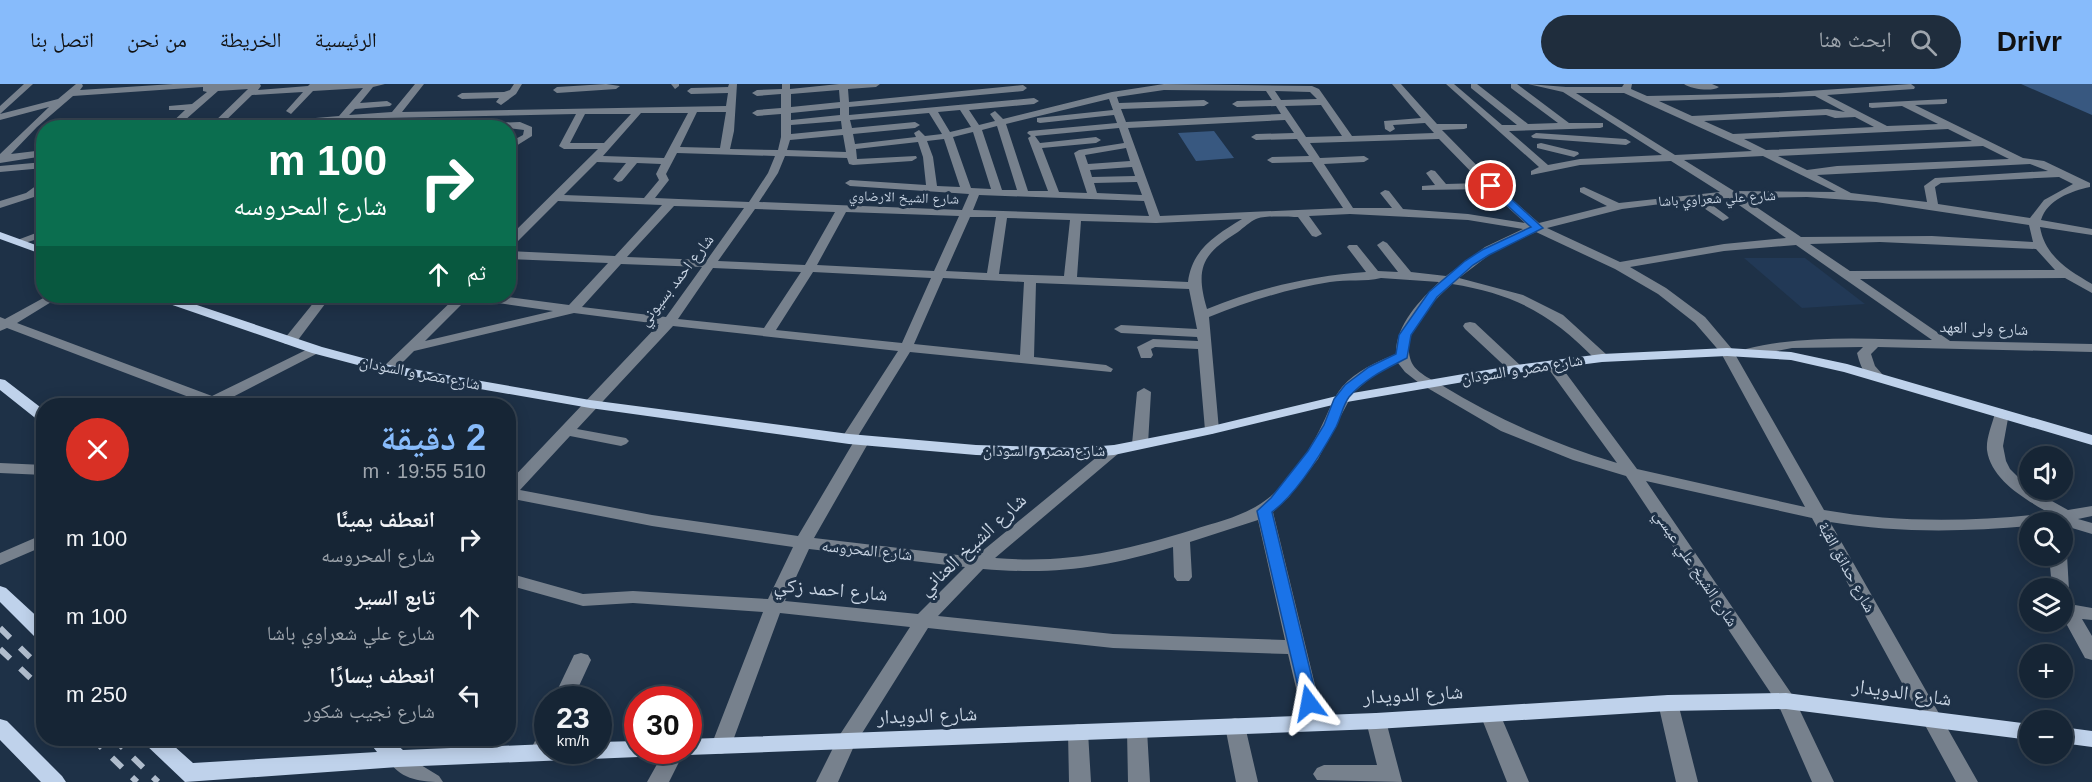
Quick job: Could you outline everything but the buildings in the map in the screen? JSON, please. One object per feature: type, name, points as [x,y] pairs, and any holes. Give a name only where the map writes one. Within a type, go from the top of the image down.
[{"type":"main road","points":[[0,235],[36,249]]},
{"type":"main road","name":"شارع مصر و السودان","points":[[182,303],[317,350],[388,369],[590,404],[855,439],[1024,452],[1076,453],[1114,450],[1212,430],[1341,399],[1516,369],[1602,358],[1727,352],[1751,352],[1818,361],[1876,375],[2092,440]]},
{"type":"main road","points":[[0,383],[36,412]]},
{"type":"main road","points":[[0,592],[36,626]]},
{"type":"main road","name":"شارع الدويدار","points":[[702,747],[1376,721],[1668,703],[1785,700],[2019,731]]},
{"type":"main road","points":[[0,727],[55,782]]},
{"type":"main road","points":[[2073,736],[2092,739]]},
{"type":"main road","points":[[160,746],[193,777],[534,745]]},
{"type":"main road","points":[[384,746],[398,759]]},
{"type":"street","points":[[1,111],[29,84]]},
{"type":"street","points":[[40,120],[81,84]]},
{"type":"street","points":[[342,118],[371,84]]},
{"type":"street","points":[[71,93],[196,86],[258,86],[276,93],[313,86],[381,84]]},
{"type":"street","points":[[395,115],[407,96],[420,84]]},
{"type":"street","points":[[449,115],[470,84]]},
{"type":"street","points":[[462,96],[507,95],[513,93],[518,84]]},
{"type":"street","points":[[882,114],[880,102],[877,84],[843,93],[757,103],[786,100],[843,93],[880,102],[915,95],[947,96],[978,88],[1021,86],[1044,111]]},
{"type":"street","points":[[943,84],[947,96]]},
{"type":"street","points":[[1106,84],[1114,94],[1116,109],[1156,220]]},
{"type":"street","points":[[1121,84],[1129,92]]},
{"type":"street","points":[[1396,84],[1491,186],[1538,228]]},
{"type":"street","points":[[1532,84],[1572,88],[1627,87],[1644,99],[1768,154],[1851,196]]},
{"type":"street","points":[[1688,84],[1700,87],[1758,86]]},
{"type":"street","points":[[1772,84],[1835,115],[1855,114]]},
{"type":"street","points":[[547,112],[559,87],[617,85]]},
{"type":"street","points":[[609,94],[617,85]]},
{"type":"street","points":[[1196,85],[1213,120]]},
{"type":"street","points":[[1450,85],[1546,168]]},
{"type":"street","points":[[194,107],[171,110],[177,96],[196,86]]},
{"type":"street","points":[[179,120],[216,86]]},
{"type":"street","points":[[221,120],[258,86]]},
{"type":"street","points":[[291,111],[313,86]]},
{"type":"street","points":[[1149,86],[1160,104]]},
{"type":"street","points":[[1027,119],[1044,111],[1149,86],[1304,86],[1316,91],[1349,139]]},
{"type":"street","points":[[1474,86],[1526,132],[1604,121]]},
{"type":"street","points":[[1514,86],[1568,126]]},
{"type":"street","points":[[1644,99],[1791,94],[1878,86],[1911,87]]},
{"type":"street","points":[[1878,86],[1919,103]]},
{"type":"street","points":[[691,91],[733,87],[724,151]]},
{"type":"street","points":[[1272,87],[1278,103],[1350,211]]},
{"type":"street","points":[[978,88],[1001,122],[1023,193]]},
{"type":"street","points":[[1572,88],[1604,121],[1675,157],[1946,344]]},
{"type":"street","points":[[1814,92],[1885,129]]},
{"type":"street","points":[[843,93],[852,155]]},
{"type":"street","points":[[407,96],[425,95]]},
{"type":"street","points":[[495,112],[507,95]]},
{"type":"street","points":[[1,111],[87,98]]},
{"type":"street","points":[[786,100],[845,118],[1035,101]]},
{"type":"street","name":"شارع احمد بسيوني","points":[[516,484],[669,322],[711,265],[773,173],[783,152],[786,136],[786,100]]},
{"type":"street","points":[[1237,104],[1323,102]]},
{"type":"street","points":[[1872,105],[1944,102]]},
{"type":"street","points":[[596,111],[603,103]]},
{"type":"street","points":[[852,155],[907,142],[948,136],[1001,122],[1160,104],[1204,103]]},
{"type":"street","points":[[1903,103],[2021,161]]},
{"type":"street","points":[[352,106],[387,104]]},
{"type":"street","points":[[962,107],[977,128],[998,193]]},
{"type":"street","points":[[1768,108],[1781,115]]},
{"type":"street","points":[[320,120],[495,112],[731,109]]},
{"type":"street","points":[[1733,110],[1750,109],[1761,116]]},
{"type":"street","points":[[516,237],[607,146],[639,110]]},
{"type":"street","points":[[647,201],[664,180],[661,174],[693,110]]},
{"type":"street","points":[[721,746],[774,606],[855,439],[906,348],[964,215],[971,191],[948,136],[932,110]]},
{"type":"street","points":[[1,111],[34,125],[1,160]]},
{"type":"street","points":[[582,111],[564,146],[607,146]]},
{"type":"street","points":[[248,120],[255,112]]},
{"type":"street","points":[[906,112],[923,140],[932,188]]},
{"type":"street","points":[[1690,119],[1827,112]]},
{"type":"street","points":[[1384,114],[1464,126]]},
{"type":"street","points":[[1032,133],[1122,125],[1287,117]]},
{"type":"street","points":[[1027,119],[1054,194]]},
{"type":"street","points":[[1390,129],[1386,123],[1428,120]]},
{"type":"street","points":[[1564,168],[1604,121]]},
{"type":"street","points":[[516,125],[529,129],[529,132],[516,142]]},
{"type":"street","points":[[786,136],[848,133],[915,125]]},
{"type":"street","points":[[1731,137],[1951,126]]},
{"type":"street","points":[[1499,128],[1586,141],[1626,142]]},
{"type":"street","points":[[1256,137],[1349,139],[1442,136]]},
{"type":"street","points":[[907,142],[913,173]]},
{"type":"street","points":[[1535,173],[1546,168],[1675,157],[1985,143]]},
{"type":"street","points":[[1036,146],[1129,145]]},
{"type":"street","points":[[1081,159],[1129,145]]},
{"type":"street","points":[[1541,146],[1574,154]]},
{"type":"street","points":[[675,150],[852,155],[879,160],[913,173],[932,188],[998,193],[1148,198]]},
{"type":"street","points":[[1,160],[36,154]]},
{"type":"street","points":[[593,159],[668,161]]},
{"type":"street","points":[[1081,159],[1136,164]]},
{"type":"street","points":[[1081,159],[1093,196]]},
{"type":"street","points":[[1272,160],[1364,159]]},
{"type":"street","points":[[1,160],[36,164]]},
{"type":"street","points":[[618,179],[634,160]]},
{"type":"street","points":[[868,184],[879,160]]},
{"type":"street","points":[[1807,173],[2021,161],[2035,162],[2087,185]]},
{"type":"street","points":[[850,183],[868,184],[913,173]]},
{"type":"street","points":[[1431,173],[1444,188]]},
{"type":"street","points":[[1933,207],[1929,186],[1939,180],[2061,174]]},
{"type":"street","points":[[1088,180],[1141,179]]},
{"type":"street","points":[[2087,185],[2054,197],[2037,213],[2034,221],[2038,246],[2054,264],[2092,289]]},
{"type":"street","points":[[1426,188],[1491,186]]},
{"type":"street","points":[[0,205],[30,195],[36,190]]},
{"type":"street","points":[[1584,190],[1618,207]]},
{"type":"street","points":[[1385,193],[1400,212]]},
{"type":"street","points":[[30,195],[36,197]]},
{"type":"street","name":"شارع علي شعراوي باشا","points":[[1402,356],[1403,344],[1410,326],[1433,295],[1450,279],[1492,248],[1538,228],[1618,207],[1732,195],[1851,196],[2034,221],[2092,232]]},
{"type":"street","name":"شارع الشيخ الارضاوي","points":[[555,198],[964,215],[1156,220],[1350,211],[1400,212],[1499,220],[1538,228]]},
{"type":"street","points":[[1694,198],[1723,218]]},
{"type":"street","points":[[411,348],[572,310],[671,202]]},
{"type":"street","points":[[768,332],[808,270],[842,209]]},
{"type":"street","points":[[1302,214],[1316,234]]},
{"type":"street","points":[[992,278],[1002,216]]},
{"type":"street","points":[[1212,430],[1202,315],[1194,286],[1196,269],[1204,253],[1218,238],[1252,217]]},
{"type":"street","points":[[1070,281],[1076,218]]},
{"type":"street","name":"شارع حدائق القبة","points":[[1538,228],[1619,266],[1682,305],[1715,336],[1727,352],[1967,782]]},
{"type":"street","points":[[18,242],[36,236]]},
{"type":"street","points":[[1619,266],[1701,248],[1798,240],[1917,238],[2038,246]]},
{"type":"street","points":[[1383,245],[1407,275]]},
{"type":"street","points":[[1353,247],[1375,276]]},
{"type":"street","points":[[516,255],[1194,286]]},
{"type":"street","points":[[1848,275],[2068,274]]},
{"type":"street","points":[[1202,315],[1224,304],[1273,289],[1328,279],[1407,275],[1450,279],[1494,290],[1539,308],[1575,330],[1602,358]]},
{"type":"street","points":[[1027,360],[1030,280]]},
{"type":"street","points":[[516,302],[669,322],[1106,369]]},
{"type":"street","points":[[2,324],[42,303]]},
{"type":"street","points":[[290,340],[320,303]]},
{"type":"street","points":[[388,369],[457,303]]},
{"type":"street","points":[[2,324],[198,398]]},
{"type":"street","points":[[1470,326],[1516,369]]},
{"type":"street","points":[[1121,329],[1204,339]]},
{"type":"street","points":[[1146,355],[1144,347],[1153,343],[1204,339]]},
{"type":"street","points":[[1875,342],[1864,353],[1864,360],[1876,375]]},
{"type":"street","name":"شارع ولى العهد","points":[[1751,352],[1792,344],[1875,342],[2092,348]]},
{"type":"street","points":[[225,398],[317,350]]},
{"type":"street","points":[[1341,399],[1355,383],[1373,370],[1402,356],[1410,369],[1461,405],[1528,439],[1634,475],[1819,515],[1887,524],[1975,525],[2019,521]]},
{"type":"street","name":"شارع الشيخ علي عيسي","points":[[1552,364],[1634,475],[1785,700],[1823,782]]},
{"type":"street","points":[[1140,444],[1144,392]]},
{"type":"street","name":"شارع المحروسه","points":[[516,493],[629,516],[803,543],[980,562],[1072,564],[1181,539],[1264,511],[1276,502],[1314,452],[1330,425],[1341,399]]},
{"type":"street","points":[[2002,413],[1994,448],[2002,468],[2052,512]]},
{"type":"street","points":[[565,431],[621,441]]},
{"type":"street","name":"شارع الشيخ العناني","points":[[827,782],[846,742],[923,621],[980,562],[1114,450]]},
{"type":"street","points":[[0,468],[36,470]]},
{"type":"street","points":[[2073,515],[2092,510]]},
{"type":"street","points":[[1264,511],[1314,722]]},
{"type":"street","points":[[2073,522],[2092,529]]},
{"type":"street","points":[[1181,539],[1183,577]]},
{"type":"street","points":[[1,559],[36,543]]},
{"type":"street","name":"شارع احمد زكي","points":[[516,581],[584,600],[633,597],[774,606],[1113,641],[1296,647]]},
{"type":"street","points":[[2073,606],[2092,615]]},
{"type":"street","points":[[2073,617],[2092,652]]},
{"type":"street","points":[[570,686],[581,660]]},
{"type":"street","points":[[1668,703],[1687,782]]},
{"type":"street","points":[[1490,714],[1518,782]]},
{"type":"street","points":[[1324,774],[1391,777],[1376,721]]},
{"type":"street","points":[[1235,726],[1246,782]]},
{"type":"street","points":[[1137,730],[1139,782]]},
{"type":"street","points":[[1078,732],[1080,782]]},
{"type":"street","points":[[398,759],[432,782]]},
{"type":"street","points":[[658,782],[668,764]]},
{"type":"shaded area","points":[[2021,84],[2092,84],[2092,115]]},
{"type":"shaded area","points":[[1214,131],[1234,158],[1196,161],[1178,133]]},
{"type":"shaded area","points":[[1744,258],[1805,258],[1865,304],[1802,308]]},
{"type":"railway","points":[[0,628],[36,663]]},
{"type":"railway","points":[[0,649],[36,683]]},
{"type":"railway","points":[[100,746],[137,782]]},
{"type":"railway","points":[[121,746],[158,782]]},
{"type":"route","points":[[1309,703],[1264,511],[1276,502],[1314,452],[1330,425],[1341,399],[1350,388],[1373,370],[1402,356],[1405,335],[1420,310],[1433,295],[1485,252],[1538,228],[1491,186]]}]
